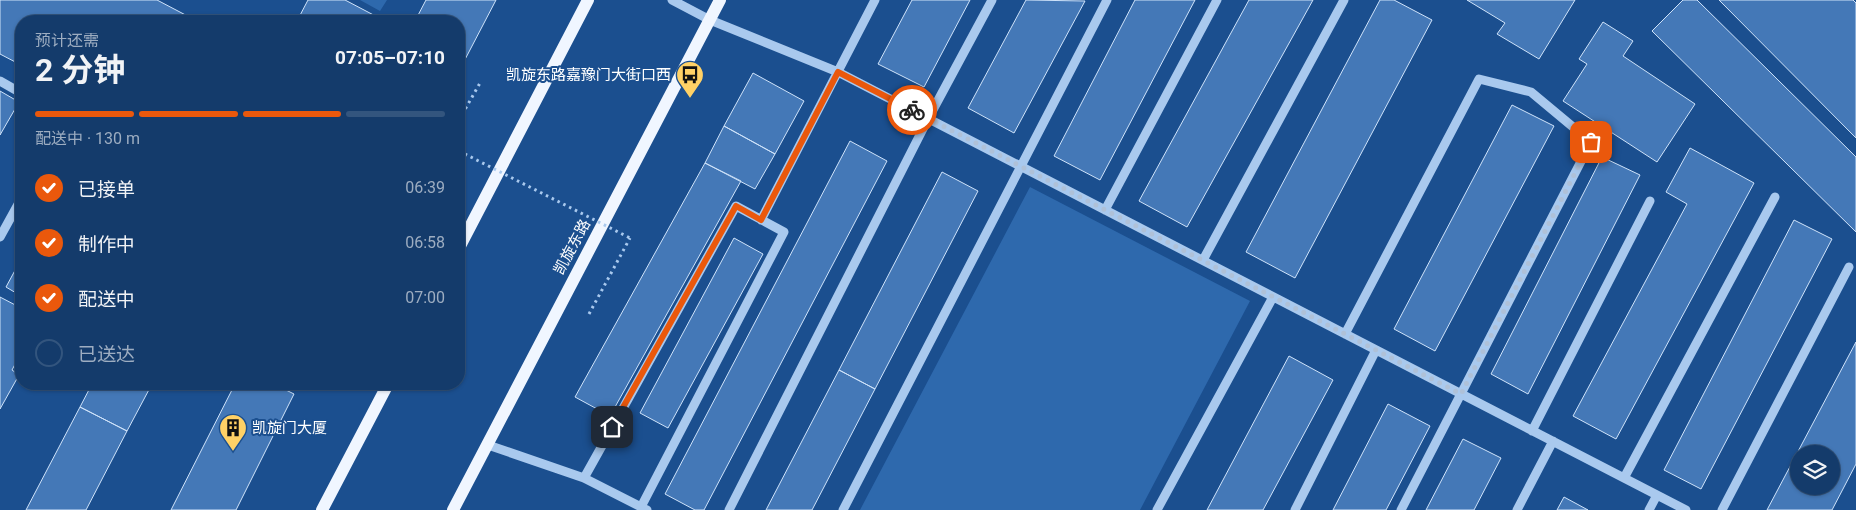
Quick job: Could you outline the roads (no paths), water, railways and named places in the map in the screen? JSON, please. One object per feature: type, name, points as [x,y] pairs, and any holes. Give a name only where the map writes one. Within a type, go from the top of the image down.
[{"type":"main road","points":[[465,236],[588,0]]},
{"type":"main road","name":"凯旋东路","points":[[454,510],[720,0]]},
{"type":"main road","points":[[322,510],[385,390]]},
{"type":"street","points":[[672,0],[710,20],[838,72],[1686,510]]},
{"type":"street","points":[[761,220],[875,0]]},
{"type":"street","points":[[729,510],[928,118],[992,0]]},
{"type":"street","points":[[843,510],[1107,0]]},
{"type":"street","points":[[1105,210],[1217,0]]},
{"type":"street","points":[[1202,260],[1344,0]]},
{"type":"street","points":[[1345,334],[1479,79],[1531,92],[1591,142],[1401,510]]},
{"type":"street","points":[[0,81],[15,89]]},
{"type":"street","points":[[1624,478],[1775,197]]},
{"type":"street","points":[[1532,430],[1650,202]]},
{"type":"street","points":[[488,445],[584,478],[644,508],[784,232],[736,206],[584,478]]},
{"type":"street","points":[[0,237],[15,210]]},
{"type":"street","points":[[1722,510],[1849,267]]},
{"type":"street","points":[[1157,510],[1273,296]]},
{"type":"street","points":[[1295,510],[1376,350]]},
{"type":"street","points":[[1517,510],[1553,441]]},
{"type":"street","points":[[1648,510],[1657,495]]},
{"type":"place","name":"凯旋东路嘉豫门大街口西","points":[[690,99]]},
{"type":"place","name":"凯旋门大厦","points":[[233,452]]}]
